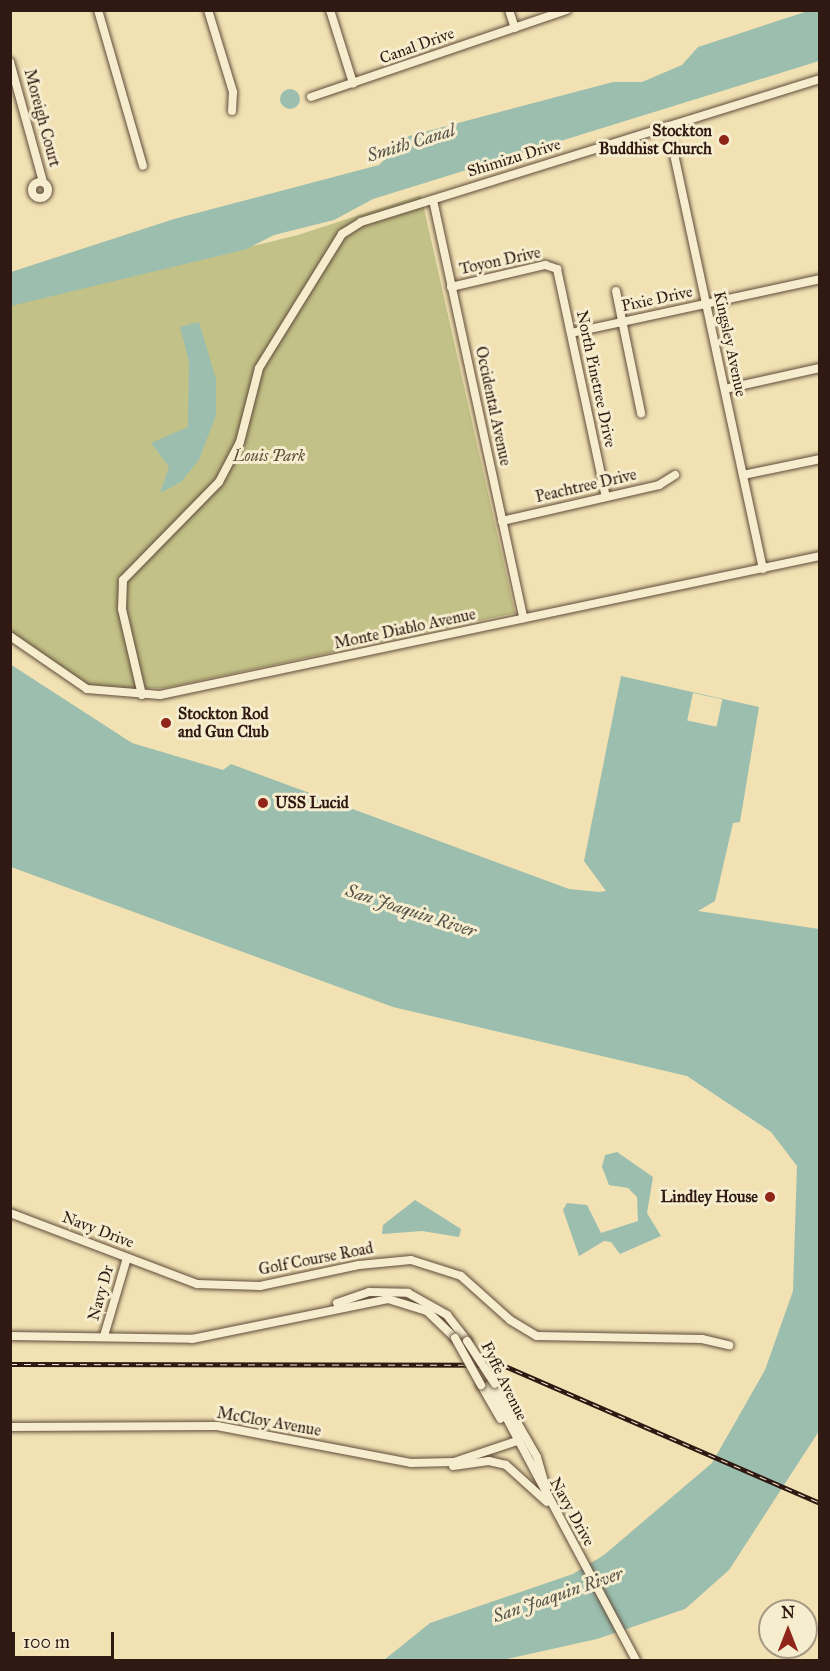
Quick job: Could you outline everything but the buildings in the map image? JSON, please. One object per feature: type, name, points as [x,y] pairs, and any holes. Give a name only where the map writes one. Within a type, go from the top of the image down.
[{"type":"street","points":[[98,10],[143,166]]},
{"type":"street","points":[[208,10],[233,92],[232,111]]},
{"type":"street","points":[[330,10],[353,84]]},
{"type":"street","points":[[509,10],[515,28]]},
{"type":"street","name":"Canal Drive","points":[[310,97],[567,10]]},
{"type":"street","name":"Moreigh Court","points":[[10,62],[43,182]]},
{"type":"street","name":"Shimizu Drive","points":[[141,695],[122,609],[123,580],[219,482],[240,442],[259,369],[273,341],[342,234],[361,222],[819,79]]},
{"type":"street","name":"Kingsley Avenue","points":[[668,126],[763,569]]},
{"type":"street","name":"Occidental Avenue","points":[[433,200],[523,618]]},
{"type":"street","name":"Toyon Drive","points":[[451,286],[545,265],[555,268]]},
{"type":"street","name":"North Pinetree Drive","points":[[555,268],[606,497]]},
{"type":"street","name":"Pixie Drive","points":[[571,333],[819,279]]},
{"type":"street","points":[[616,291],[641,413]]},
{"type":"street","points":[[725,389],[819,368]]},
{"type":"street","points":[[743,476],[819,459]]},
{"type":"street","name":"Peachtree Drive","points":[[502,521],[658,485],[675,476]]},
{"type":"street","name":"Monte Diablo Avenue","points":[[10,636],[80,686],[141,695],[203,688],[819,556]]},
{"type":"street","name":"Navy Drive","points":[[10,1213],[127,1258],[172,1279]]},
{"type":"street","name":"Navy Dr","points":[[104,1336],[127,1258]]},
{"type":"street","name":"Golf Course Road","points":[[172,1279],[247,1287],[359,1264],[411,1260],[466,1280],[510,1320],[537,1336],[709,1340],[729,1345]]},
{"type":"street","name":"Fyffe Avenue","points":[[10,1336],[104,1336],[174,1341],[218,1336],[323,1308],[369,1292],[408,1293],[447,1315],[466,1339],[517,1442]]},
{"type":"street","name":"Fyffe Avenue","points":[[323,1308],[401,1301],[427,1311],[455,1338],[488,1384]]},
{"type":"street","points":[[488,1384],[537,1457],[550,1504]]},
{"type":"street","name":"McCloy Avenue","points":[[10,1426],[217,1426],[380,1458],[454,1462],[517,1442]]},
{"type":"street","name":"Navy Drive","points":[[517,1442],[636,1660]]},
{"type":"street","points":[[380,1458],[428,1469],[489,1461],[506,1465],[550,1504]]},
{"type":"green space","name":"Louis Park","points":[[421,195],[515,613],[165,688],[106,689],[73,681],[11,634],[10,305],[298,235]]},
{"type":"water","name":"Smith Canal","points":[[811,10],[819,11],[819,61],[373,199],[334,220],[274,235],[247,249],[11,306],[11,272],[174,219],[379,165],[409,136],[613,82],[642,82],[682,65],[698,47]]},
{"type":"water","points":[[286,89],[294,89],[300,95],[300,103],[294,109],[286,109],[280,103],[280,95]]},
{"type":"water","points":[[199,322],[216,379],[216,415],[199,460],[181,482],[160,493],[169,467],[151,443],[188,427],[189,362],[180,327]]},
{"type":"water","name":"San Joaquin River","points":[[10,664],[132,743],[223,770],[231,764],[569,889],[599,892],[606,891],[584,861],[621,676],[759,707],[740,822],[733,823],[715,901],[698,911],[819,929],[819,1431],[729,1570],[685,1609],[597,1639],[502,1660],[384,1660],[430,1623],[573,1574],[604,1555],[712,1463],[765,1370],[793,1291],[797,1166],[771,1132],[687,1076],[393,1007],[11,867]]},
{"type":"water","points":[[617,1152],[653,1177],[647,1213],[661,1236],[620,1254],[611,1242],[604,1241],[579,1256],[563,1210],[567,1203],[587,1205],[601,1233],[638,1221],[637,1197],[628,1188],[609,1185],[602,1167],[605,1155]]},
{"type":"water","points":[[415,1200],[461,1229],[459,1237],[422,1231],[382,1234],[383,1225]]},
{"type":"pier","points":[[693,693],[722,699],[717,727],[687,720]]},
{"type":"railway","points":[[10,1364],[503,1365],[820,1503]]},
{"type":"place","name":"Stockton Buddhist Church","points":[[724,140]]},
{"type":"place","name":"Stockton Rod and Gun Club","points":[[166,723]]},
{"type":"place","name":"USS Lucid","points":[[263,803]]},
{"type":"place","name":"Lindley House","points":[[770,1197]]}]
